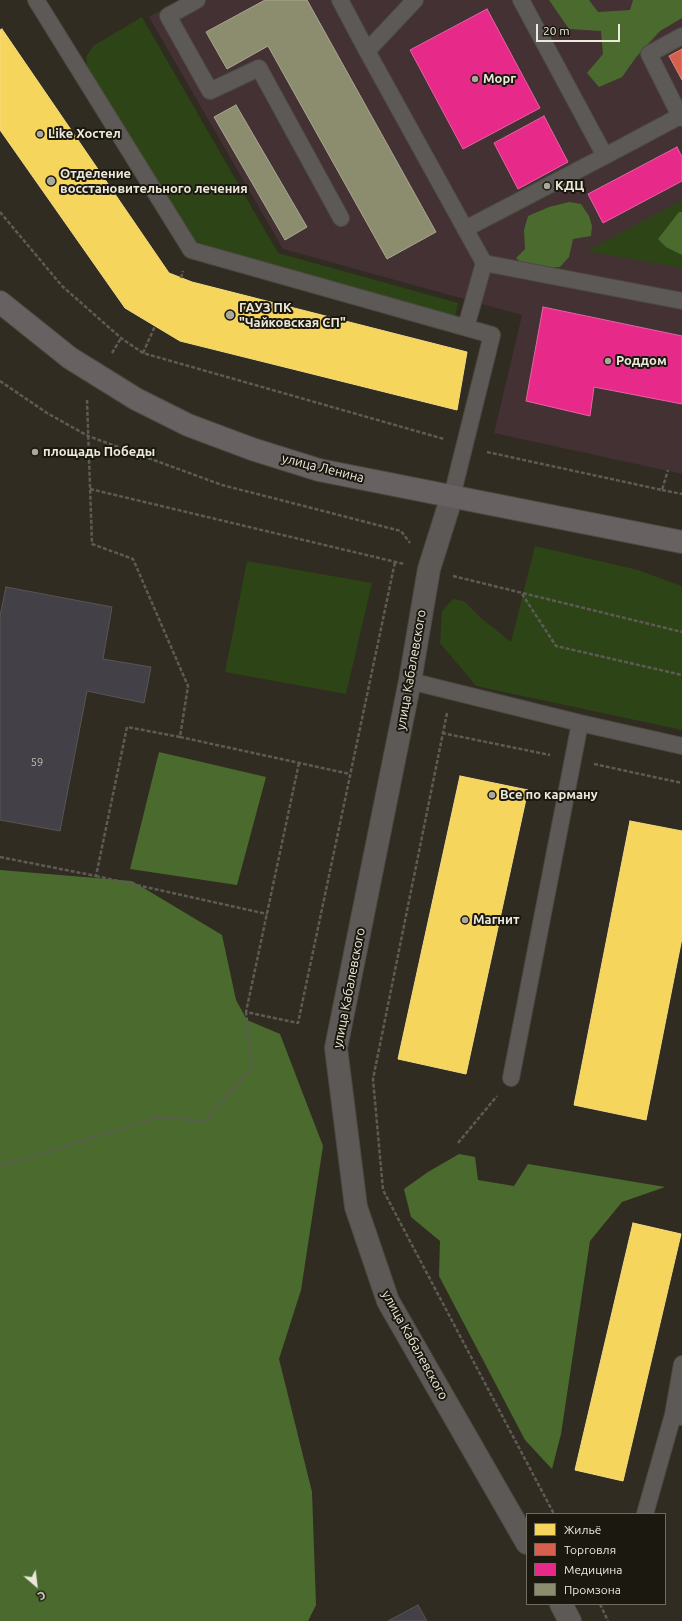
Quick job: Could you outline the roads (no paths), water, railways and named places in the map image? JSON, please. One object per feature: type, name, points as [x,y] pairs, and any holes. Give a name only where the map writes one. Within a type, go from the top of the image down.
[{"type":"street","name":"улица Ленина","points":[[0,302],[70,358],[136,399],[188,424],[252,449],[319,470],[682,542]]},
{"type":"street","name":"улица Кабалевского","points":[[452,496],[429,569],[410,681],[336,1048],[356,1207],[388,1302],[526,1541]]},
{"type":"street","points":[[562,1605],[570,1621]]},
{"type":"lane","points":[[36,0],[191,250],[492,335],[452,496]]},
{"type":"lane","points":[[197,0],[168,16],[210,91],[259,68],[341,218]]},
{"type":"lane","points":[[340,0],[484,263],[466,327]]},
{"type":"lane","points":[[367,51],[415,0]]},
{"type":"lane","points":[[521,0],[604,156]]},
{"type":"lane","points":[[465,229],[681,117],[649,54],[682,36]]},
{"type":"lane","points":[[484,263],[682,301]]},
{"type":"lane","points":[[410,681],[580,723],[682,746]]},
{"type":"lane","points":[[511,1078],[580,723]]},
{"type":"lane","points":[[644,1513],[677,1416],[682,1364]]},
{"type":"place","name":"Морг","points":[[475,79]]},
{"type":"place","name":"Like Хостел","points":[[40,134]]},
{"type":"place","name":"Отделение восстановительного лечения","points":[[51,181]]},
{"type":"place","name":"КДЦ","points":[[547,186]]},
{"type":"place","name":"ГАУЗ ПК \"Чайковская СП\"","points":[[230,315]]},
{"type":"place","name":"Роддом","points":[[608,361]]},
{"type":"place","name":"площадь Победы","points":[[35,452]]},
{"type":"place","name":"Все по карману","points":[[492,795]]},
{"type":"place","name":"Магнит","points":[[465,920]]}]
